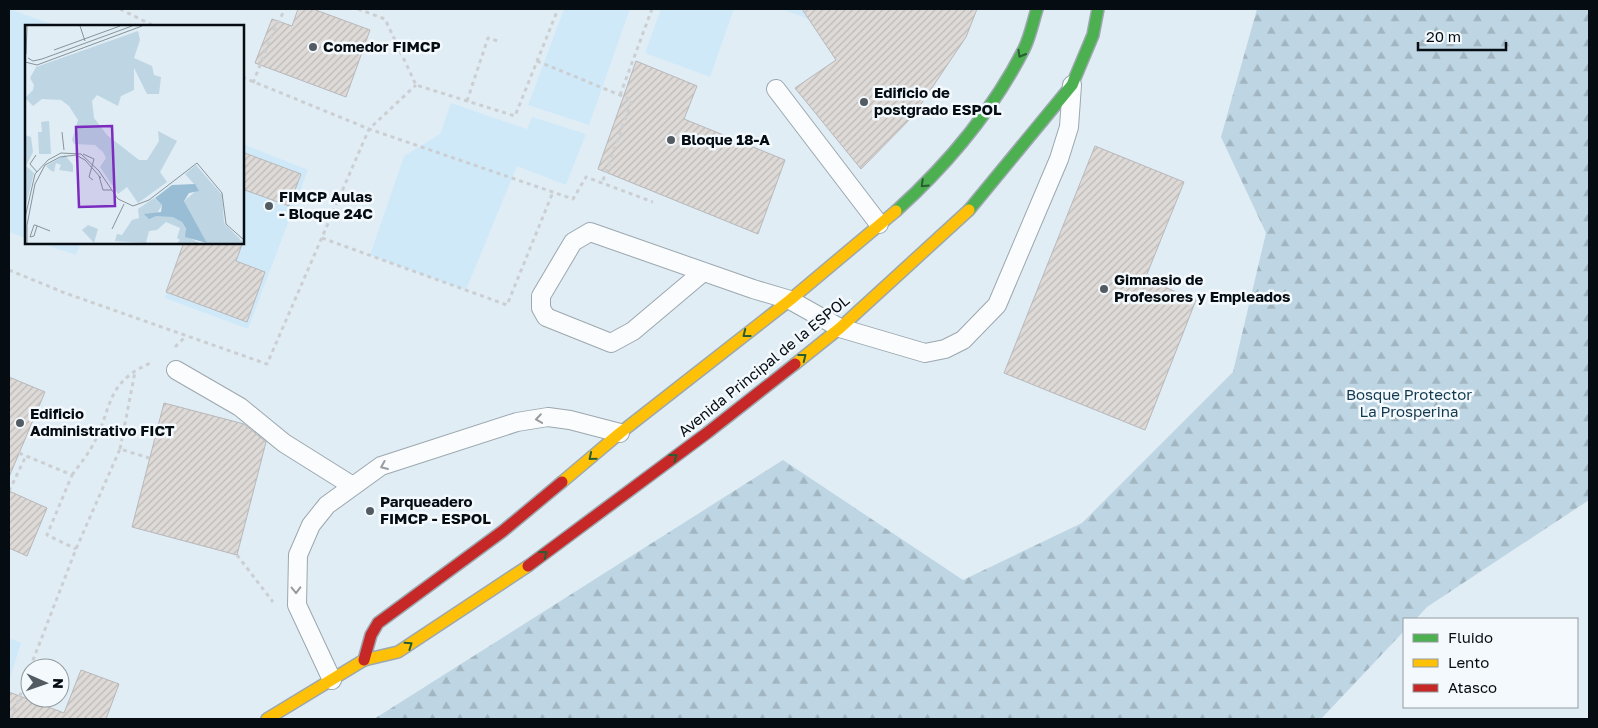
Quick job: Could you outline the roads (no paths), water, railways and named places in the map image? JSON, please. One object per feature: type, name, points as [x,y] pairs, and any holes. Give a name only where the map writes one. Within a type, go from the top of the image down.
[{"type":"street","points":[[364,660],[371,635],[378,623],[504,531],[620,433],[790,300],[897,210],[949,160],[981,121],[1025,48],[1037,9]]},
{"type":"street","name":"Avenida Principal de la ESPOL","points":[[268,719],[364,660],[398,652],[540,558],[707,433],[840,328],[976,204],[1072,85],[1093,35],[1098,9]]},
{"type":"lane","points":[[703,272],[633,331],[611,343],[546,317],[541,308],[541,296],[573,242],[590,232],[790,300],[840,328],[925,353],[946,349],[963,340],[981,324],[997,305],[1059,159],[1069,127],[1072,85]]},
{"type":"lane","points":[[776,89],[879,224]]},
{"type":"lane","points":[[176,370],[240,407],[284,443],[352,485]]},
{"type":"lane","points":[[332,680],[297,606],[298,555],[317,518],[327,505],[352,485],[381,466],[517,422],[548,418],[570,420],[620,433]]},
{"type":"place","name":"Comedor FIMCP","points":[[313,47]]},
{"type":"place","name":"Edificio de postgrado ESPOL","points":[[864,102]]},
{"type":"place","name":"Bloque 18-A","points":[[671,140]]},
{"type":"place","name":"FIMCP Aulas - Bloque 24C","points":[[269,206]]},
{"type":"place","name":"Gimnasio de Profesores y Empleados","points":[[1104,289]]},
{"type":"place","name":"Edificio Administrativo FICT","points":[[20,423]]},
{"type":"place","name":"Parqueadero FIMCP - ESPOL","points":[[370,511]]},
{"type":"park label","name":"Bosque Protector La Prosperina","points":[[1409,404]]}]
